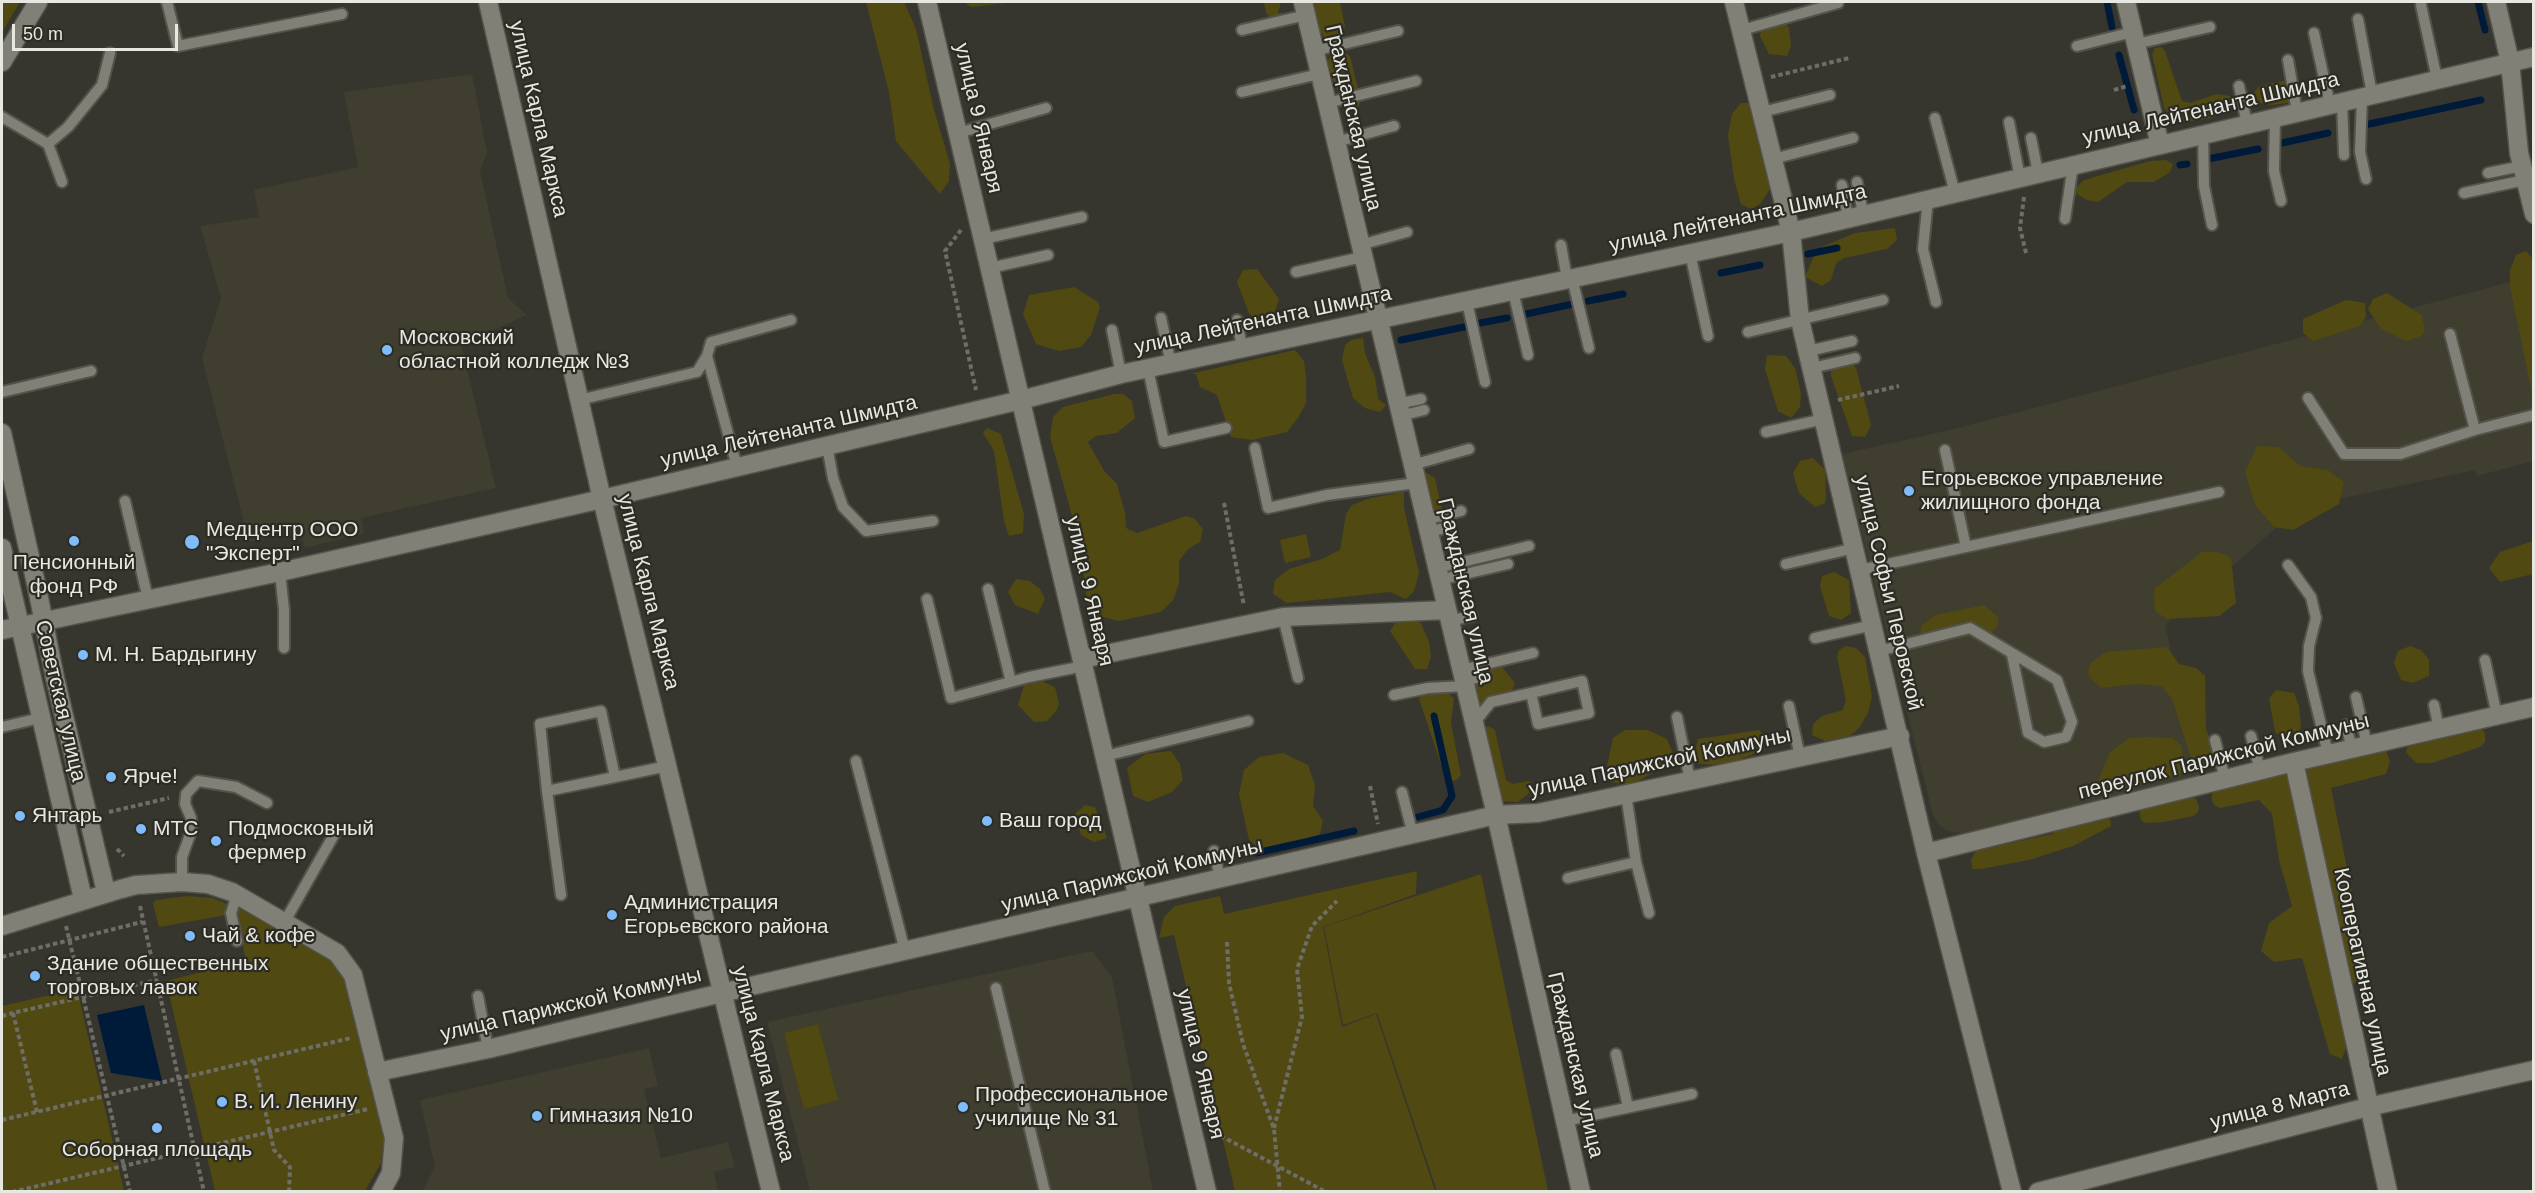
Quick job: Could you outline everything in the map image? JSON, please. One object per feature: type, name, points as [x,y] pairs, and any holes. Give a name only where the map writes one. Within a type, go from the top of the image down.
[{"type":"street","points":[[2,62],[38,2]]},
{"type":"street","name":"улица Карла Маркса","points":[[488,2],[602,499],[771,1191]]},
{"type":"street","name":"улица 9 Января","points":[[927,2],[1207,1191]]},
{"type":"street","name":"улица Софьи Перовской","points":[[1734,2],[1791,232],[1800,320],[1926,853],[2012,1191]]},
{"type":"street","points":[[2126,2],[2160,145]]},
{"type":"street","points":[[2496,2],[2510,62],[2523,173],[2534,214]]},
{"type":"street","name":"Гражданская улица","points":[[1304,8],[1496,815],[1581,1191]]},
{"type":"street","name":"улица Лейтенанта Шмидта","points":[[10,628],[280,572],[602,499],[1021,400],[1121,374],[1791,232],[2534,57]]},
{"type":"street","name":"Советская улица","points":[[2,433],[44,621],[54,678],[106,892]]},
{"type":"street","name":"Советская улица","points":[[2,548],[10,628],[40,718],[83,899]]},
{"type":"street","points":[[1083,663],[1283,617],[1448,615]]},
{"type":"street","name":"переулок Парижской Коммуны","points":[[1926,853],[2260,770],[2534,707]]},
{"type":"street","name":"улица Парижской Коммуны","points":[[377,1072],[488,1049],[1496,815],[1538,813],[1900,736]]},
{"type":"street","name":"Кооперативная улица","points":[[2294,762],[2388,1191]]},
{"type":"street","points":[[2,926],[83,899],[136,885],[182,882],[208,884],[237,896],[337,953],[353,975],[394,1138],[391,1173],[381,1191]]},
{"type":"street","name":"улица 8 Марта","points":[[2038,1191],[2368,1107],[2534,1070]]},
{"type":"lane","points":[[167,2],[177,46],[342,14]]},
{"type":"lane","points":[[1742,30],[1838,3]]},
{"type":"lane","points":[[2421,5],[2437,79]]},
{"type":"lane","points":[[1242,30],[1304,8]]},
{"type":"lane","points":[[2358,19],[2367,96],[2360,152],[2366,179]]},
{"type":"lane","points":[[2077,46],[2211,27]]},
{"type":"lane","points":[[1314,51],[1398,31]]},
{"type":"lane","points":[[2314,33],[2336,103],[2344,155]]},
{"type":"lane","points":[[48,144],[68,127],[102,85],[110,53]]},
{"type":"lane","points":[[2288,60],[2297,112]]},
{"type":"lane","points":[[1242,92],[1320,74]]},
{"type":"lane","points":[[1327,103],[1416,81]]},
{"type":"lane","points":[[2240,86],[2247,124]]},
{"type":"lane","points":[[1762,112],[1830,95]]},
{"type":"lane","points":[[958,133],[1046,108]]},
{"type":"lane","points":[[2,117],[48,144],[62,182]]},
{"type":"lane","points":[[2275,117],[2274,171],[2281,201]]},
{"type":"lane","points":[[1935,118],[1955,193]]},
{"type":"lane","points":[[2008,122],[2028,176]]},
{"type":"lane","points":[[1335,142],[1394,126]]},
{"type":"lane","points":[[2203,134],[2204,186],[2212,225]]},
{"type":"lane","points":[[1773,159],[1853,138]]},
{"type":"lane","points":[[2028,176],[2031,138]]},
{"type":"lane","points":[[2065,219],[2073,165]]},
{"type":"lane","points":[[2488,173],[2523,173]]},
{"type":"lane","points":[[2464,193],[2523,173]]},
{"type":"lane","points":[[1856,216],[1857,182]]},
{"type":"lane","points":[[1842,185],[1856,216]]},
{"type":"lane","points":[[1928,199],[1923,249],[1936,302]]},
{"type":"lane","points":[[983,239],[1082,217]]},
{"type":"lane","points":[[1296,272],[1361,251],[1407,232]]},
{"type":"lane","points":[[1561,245],[1589,348]]},
{"type":"lane","points":[[1690,253],[1708,336]]},
{"type":"lane","points":[[990,268],[1048,255]]},
{"type":"lane","points":[[1512,291],[1528,355]]},
{"type":"lane","points":[[1748,332],[1883,300]]},
{"type":"lane","points":[[1467,302],[1485,382]]},
{"type":"lane","points":[[1161,318],[1171,363]]},
{"type":"lane","points":[[579,400],[697,372],[707,356],[711,342],[791,320]]},
{"type":"lane","points":[[1238,320],[1242,348]]},
{"type":"lane","points":[[1112,330],[1121,374]]},
{"type":"lane","points":[[2450,334],[2475,430]]},
{"type":"lane","points":[[1810,360],[1852,341]]},
{"type":"lane","points":[[707,356],[737,467]]},
{"type":"lane","points":[[1810,360],[1856,358]]},
{"type":"lane","points":[[1148,369],[1164,442],[1226,428]]},
{"type":"lane","points":[[2,392],[91,371]]},
{"type":"lane","points":[[2308,398],[2344,454],[2400,454],[2475,430],[2534,415]]},
{"type":"lane","points":[[1399,410],[1421,399]]},
{"type":"lane","points":[[1399,410],[1424,410]]},
{"type":"lane","points":[[1766,432],[1822,411]]},
{"type":"lane","points":[[828,446],[833,478],[843,507],[866,531],[933,521]]},
{"type":"lane","points":[[1255,448],[1268,508],[1327,495],[1416,483]]},
{"type":"lane","points":[[1412,465],[1469,449]]},
{"type":"lane","points":[[1945,450],[1966,547]]},
{"type":"lane","points":[[1860,570],[2219,492]]},
{"type":"lane","points":[[125,501],[148,599]]},
{"type":"lane","points":[[1427,526],[1461,511]]},
{"type":"lane","points":[[1427,526],[1450,527]]},
{"type":"lane","points":[[1438,574],[1529,546]]},
{"type":"lane","points":[[1786,564],[1854,548]]},
{"type":"lane","points":[[1438,574],[1508,564]]},
{"type":"lane","points":[[2288,565],[2311,597],[2316,618],[2309,646],[2308,671],[2328,754]]},
{"type":"lane","points":[[280,572],[284,610],[284,648]]},
{"type":"lane","points":[[988,589],[1011,682]]},
{"type":"lane","points":[[927,599],[951,698],[1083,663]]},
{"type":"lane","points":[[1448,615],[1472,616]]},
{"type":"lane","points":[[1283,617],[1298,678]]},
{"type":"lane","points":[[1815,638],[1873,625]]},
{"type":"lane","points":[[1879,651],[1970,628],[2057,680],[2072,722],[2066,737],[2044,742],[2028,733],[2012,655]]},
{"type":"lane","points":[[1394,695],[1463,679],[1533,653]]},
{"type":"lane","points":[[2485,660],[2498,716]]},
{"type":"lane","points":[[1463,679],[1485,676]]},
{"type":"lane","points":[[1474,723],[1491,702],[1582,681],[1589,713],[1538,724],[1531,693]]},
{"type":"lane","points":[[2356,697],[2360,747]]},
{"type":"lane","points":[[2434,705],[2439,729]]},
{"type":"lane","points":[[1789,706],[1800,757]]},
{"type":"lane","points":[[561,895],[540,724],[601,711],[615,777]]},
{"type":"lane","points":[[1677,717],[1690,780]]},
{"type":"lane","points":[[2,727],[40,718]]},
{"type":"lane","points":[[1105,756],[1248,721]]},
{"type":"lane","points":[[2346,725],[2360,747]]},
{"type":"lane","points":[[2251,736],[2260,770]]},
{"type":"lane","points":[[2215,741],[2224,779]]},
{"type":"lane","points":[[856,761],[905,951]]},
{"type":"lane","points":[[547,791],[667,766]]},
{"type":"lane","points":[[182,882],[182,857],[191,832],[191,818],[185,804],[186,794],[198,781],[236,787],[267,803]]},
{"type":"lane","points":[[1402,792],[1413,835]]},
{"type":"lane","points":[[1626,794],[1636,862],[1649,914]]},
{"type":"lane","points":[[284,922],[335,833]]},
{"type":"lane","points":[[1214,851],[1220,879]]},
{"type":"lane","points":[[1568,878],[1636,862]]},
{"type":"lane","points":[[237,896],[231,913],[237,941]]},
{"type":"lane","points":[[996,988],[1045,1191]]},
{"type":"lane","points":[[478,996],[488,1049]]},
{"type":"lane","points":[[1616,1054],[1628,1107]]},
{"type":"lane","points":[[1565,1120],[1692,1094]]},
{"type":"path","points":[[1754,81],[1849,58]]},
{"type":"path","points":[[2026,253],[2020,228],[2028,176]]},
{"type":"path","points":[[976,390],[945,251],[977,211]]},
{"type":"path","points":[[1822,411],[1899,386]]},
{"type":"path","points":[[1224,503],[1248,624]]},
{"type":"path","points":[[1370,786],[1382,842]]},
{"type":"path","points":[[109,812],[186,794]]},
{"type":"path","points":[[117,849],[124,856]]},
{"type":"path","points":[[1274,1129],[1302,1017],[1297,969],[1312,926],[1337,902]]},
{"type":"path","points":[[140,906],[204,1191]]},
{"type":"path","points":[[64,922],[130,1191]]},
{"type":"path","points":[[2,957],[142,922]]},
{"type":"path","points":[[1227,942],[1229,983],[1243,1044],[1274,1129],[1280,1191]]},
{"type":"path","points":[[2,1016],[156,980]]},
{"type":"path","points":[[13,1013],[37,1112]]},
{"type":"path","points":[[2,1120],[368,1034]]},
{"type":"path","points":[[254,1061],[274,1150],[290,1167],[289,1191]]},
{"type":"path","points":[[12,1191],[386,1105]]},
{"type":"path","points":[[1195,1140],[1221,1136],[1326,1191]]},
{"type":"shaded area","points":[[2,2],[20,2],[2,32]]},
{"type":"shaded area","points":[[866,2],[904,2],[916,29],[933,106],[950,164],[949,181],[940,194],[896,141],[889,92]]},
{"type":"shaded area","points":[[964,2],[1015,2],[971,7]]},
{"type":"shaded area","points":[[1264,2],[1281,2],[1278,13],[1289,14],[1275,22],[1266,13]]},
{"type":"shaded area","points":[[1308,2],[1340,2],[1345,27],[1341,37],[1325,39],[1312,18]]},
{"type":"shaded area","points":[[1771,14],[1782,17],[1789,28],[1791,46],[1787,56],[1769,54],[1760,36],[1764,20]]},
{"type":"shaded area","points":[[2161,47],[2165,51],[2182,101],[2190,103],[2217,94],[2230,96],[2234,101],[2231,107],[2212,118],[2186,122],[2174,118],[2164,108],[2152,54],[2155,48]]},
{"type":"shaded area","points":[[1343,51],[1350,56],[1361,101],[1357,109],[1346,108],[1326,65],[1331,54]]},
{"type":"shaded area","points":[[472,74],[487,153],[480,171],[508,298],[527,315],[461,345],[496,488],[361,518],[364,533],[305,548],[300,532],[249,542],[202,358],[221,298],[200,226],[259,217],[254,190],[358,167],[344,92]]},
{"type":"shaded area","points":[[2288,80],[2294,94],[2287,103],[2272,105],[2259,103],[2254,93],[2259,86]]},
{"type":"shaded area","points":[[1741,103],[1751,103],[1773,185],[1760,204],[1751,209],[1741,204],[1734,179],[1728,135],[1732,114]]},
{"type":"shaded area","points":[[2166,160],[2173,164],[2170,172],[2154,182],[2127,182],[2098,202],[2087,200],[2072,191],[2084,180],[2150,161]]},
{"type":"shaded area","points":[[1895,228],[1897,240],[1887,249],[1844,258],[1836,263],[1831,280],[1822,286],[1805,277],[1817,249],[1855,233]]},
{"type":"shaded area","points":[[2526,251],[2533,259],[2533,398],[2510,287],[2510,270],[2516,255]]},
{"type":"shaded area","points":[[1257,269],[1279,299],[1274,314],[1256,321],[1249,313],[1237,282],[1243,270]]},
{"type":"shaded area","points":[[2533,276],[2533,461],[2477,476],[2475,470],[2300,507],[2165,625],[2201,778],[1966,834],[1947,831],[1938,824],[1933,815],[1842,454],[1954,429]]},
{"type":"shaded area","points":[[1074,287],[1098,302],[1100,307],[1091,335],[1081,347],[1059,351],[1036,344],[1023,314],[1029,295]]},
{"type":"shaded area","points":[[2387,293],[2422,315],[2425,331],[2421,336],[2406,341],[2381,329],[2368,309],[2373,299]]},
{"type":"shaded area","points":[[2346,300],[2365,303],[2366,317],[2360,326],[2313,341],[2303,333],[2303,319]]},
{"type":"shaded area","points":[[1363,338],[1365,353],[1375,377],[1378,399],[1386,405],[1380,412],[1365,408],[1353,398],[1342,360],[1345,345],[1351,340]]},
{"type":"shaded area","points":[[1295,350],[1304,361],[1306,376],[1306,403],[1298,418],[1287,432],[1252,440],[1231,437],[1217,395],[1200,387],[1196,374],[1190,374]]},
{"type":"shaded area","points":[[1767,355],[1786,356],[1795,368],[1801,393],[1800,407],[1791,418],[1778,411],[1765,369]]},
{"type":"shaded area","points":[[1839,356],[1856,368],[1871,425],[1865,437],[1852,436],[1831,376],[1831,359]]},
{"type":"shaded area","points":[[1114,394],[1123,394],[1132,401],[1135,418],[1117,433],[1096,436],[1088,442],[1105,472],[1117,484],[1125,513],[1126,528],[1137,533],[1186,516],[1195,519],[1203,529],[1200,542],[1188,549],[1179,561],[1179,584],[1173,600],[1161,612],[1119,621],[1098,616],[1087,602],[1080,544],[1050,437],[1053,417],[1063,407]]},
{"type":"shaded area","points":[[987,428],[1001,434],[1024,514],[1023,533],[1009,536],[1004,521],[994,451],[983,433]]},
{"type":"shaded area","points":[[2257,446],[2279,447],[2300,466],[2328,470],[2344,482],[2339,504],[2293,530],[2274,527],[2255,505],[2245,472]]},
{"type":"shaded area","points":[[1813,458],[1825,470],[1825,503],[1815,507],[1799,493],[1793,473],[1800,461]]},
{"type":"shaded area","points":[[1425,472],[1435,478],[1446,529],[1440,540],[1430,538],[1414,508],[1408,481],[1414,474]]},
{"type":"shaded area","points":[[1404,492],[1404,508],[1419,573],[1414,591],[1406,599],[1390,592],[1287,603],[1273,594],[1275,580],[1289,569],[1322,559],[1340,550],[1346,514],[1352,505],[1371,498]]},
{"type":"shaded area","points":[[1306,534],[1311,557],[1285,563],[1280,540]]},
{"type":"shaded area","points":[[2533,541],[2533,574],[2500,582],[2489,568],[2500,552]]},
{"type":"shaded area","points":[[2202,552],[2218,552],[2231,558],[2236,603],[2219,616],[2167,619],[2155,611],[2154,589]]},
{"type":"shaded area","points":[[1834,572],[1849,580],[1851,613],[1841,620],[1829,616],[1820,586],[1822,576]]},
{"type":"shaded area","points":[[1016,579],[1030,581],[1040,589],[1045,599],[1038,614],[1015,605],[1008,592]]},
{"type":"shaded area","points":[[1984,605],[1998,617],[1998,626],[1990,634],[1970,632],[1932,635],[1920,633],[1922,625],[1935,615]]},
{"type":"shaded area","points":[[1400,615],[1410,616],[1421,623],[1429,642],[1431,657],[1427,669],[1415,669],[1390,631]]},
{"type":"shaded area","points":[[1846,646],[1856,648],[1865,657],[1872,697],[1868,713],[1859,728],[1850,736],[1825,741],[1812,735],[1813,724],[1822,716],[1843,710],[1846,700],[1837,657],[1839,650]]},
{"type":"shaded area","points":[[2410,646],[2421,650],[2429,660],[2429,676],[2413,683],[2401,680],[2394,663],[2398,651]]},
{"type":"shaded area","points":[[2167,647],[2179,664],[2196,668],[2205,676],[2206,729],[2215,750],[2214,759],[2207,766],[2200,767],[2191,758],[2172,699],[2162,686],[2137,684],[2101,688],[2090,678],[2088,672],[2091,663],[2106,652]]},
{"type":"shaded area","points":[[1502,667],[1515,683],[1509,698],[1479,706],[1467,694],[1475,674]]},
{"type":"shaded area","points":[[1039,680],[1055,687],[1059,704],[1057,710],[1047,721],[1034,722],[1018,705],[1024,685]]},
{"type":"shaded area","points":[[1438,686],[1454,698],[1451,723],[1461,775],[1455,781],[1448,779],[1442,767],[1419,699],[1425,689]]},
{"type":"shaded area","points":[[2276,690],[2294,693],[2299,706],[2301,727],[2299,733],[2286,740],[2275,732],[2269,698]]},
{"type":"shaded area","points":[[1488,726],[1495,730],[1506,780],[1513,784],[1528,781],[1532,783],[1529,793],[1518,802],[1502,801],[1488,791],[1482,729]]},
{"type":"shaded area","points":[[2480,726],[2485,733],[2485,742],[2480,747],[2432,763],[2416,763],[2406,752],[2410,740]]},
{"type":"shaded area","points":[[1625,730],[1648,730],[1667,739],[1673,753],[1662,767],[1632,785],[1610,782],[1607,766],[1613,738]]},
{"type":"shaded area","points":[[1759,730],[1764,736],[1763,746],[1752,755],[1722,765],[1699,764],[1695,752],[1698,739]]},
{"type":"shaded area","points":[[2130,738],[2172,738],[2182,746],[2184,768],[2179,775],[2125,788],[2087,793],[2084,789],[2097,783],[2110,752]]},
{"type":"shaded area","points":[[2374,748],[2386,751],[2390,761],[2386,774],[2331,788],[2365,957],[2361,974],[2348,992],[2348,1042],[2342,1059],[2330,1054],[2302,958],[2274,962],[2261,951],[2269,923],[2292,906],[2279,860],[2272,814],[2259,800],[2220,808],[2214,805],[2211,797],[2217,786],[2275,769],[2302,773],[2316,764]]},
{"type":"shaded area","points":[[1171,751],[1180,764],[1183,780],[1172,792],[1148,802],[1133,796],[1127,768],[1145,754]]},
{"type":"shaded area","points":[[1283,753],[1308,765],[1315,785],[1313,806],[1323,821],[1320,834],[1281,849],[1262,850],[1249,840],[1239,794],[1244,770],[1259,757]]},
{"type":"shaded area","points":[[2186,795],[2196,799],[2199,806],[2198,812],[2193,816],[2164,822],[2145,823],[2141,820],[2139,813],[2144,806]]},
{"type":"shaded area","points":[[1085,805],[1095,807],[1107,838],[1094,842],[1081,835],[1075,814]]},
{"type":"shaded area","points":[[2106,816],[2111,821],[2111,826],[2073,846],[2029,860],[1972,869],[1971,859],[1976,851],[2052,834],[2062,826]]},
{"type":"shaded area","points":[[1417,871],[1416,894],[1323,927],[1342,1027],[1376,1014],[1435,1191],[1235,1191],[1174,935],[1159,938],[1164,917],[1175,906],[1220,896],[1224,914]]},
{"type":"shaded area","points":[[1481,874],[1548,1191],[1437,1191],[1377,1013],[1343,1025],[1324,927]]},
{"type":"shaded area","points":[[187,896],[212,898],[227,904],[227,915],[159,927],[153,903],[156,900]]},
{"type":"shaded area","points":[[239,908],[333,962],[345,978],[384,1134],[381,1163],[365,1191],[215,1191],[166,981],[246,961],[236,913]]},
{"type":"shaded area","name":"Профессиональное училище № 31","points":[[1092,951],[1112,977],[1153,1191],[810,1191],[767,1022]]},
{"type":"shaded area","points":[[77,989],[113,1143],[118,1144],[116,1156],[124,1191],[2,1191],[2,1006]]},
{"type":"shaded area","points":[[818,1024],[838,1100],[804,1109],[784,1033]]},
{"type":"shaded area","name":"Гимназия №10","points":[[649,1048],[658,1086],[644,1089],[661,1158],[728,1142],[735,1167],[714,1172],[718,1191],[422,1191],[435,1167],[420,1100]]},
{"type":"water","points":[[144,1005],[162,1081],[111,1073],[97,1015]]},
{"type":"waterway","points":[[2107,2],[2112,27]]},
{"type":"waterway","points":[[2478,2],[2485,30]]},
{"type":"waterway","points":[[2119,55],[2134,110]]},
{"type":"waterway","points":[[2360,126],[2481,100]]},
{"type":"waterway","points":[[2282,143],[2328,133]]},
{"type":"waterway","points":[[2208,159],[2258,149]]},
{"type":"waterway","points":[[2180,165],[2187,164]]},
{"type":"waterway","points":[[1808,254],[1837,248]]},
{"type":"waterway","points":[[1721,273],[1760,265]]},
{"type":"waterway","points":[[1588,301],[1623,294]]},
{"type":"waterway","points":[[1526,314],[1573,304]]},
{"type":"waterway","points":[[1480,323],[1507,318]]},
{"type":"waterway","points":[[1401,340],[1464,327]]},
{"type":"waterway","points":[[1407,820],[1443,810],[1452,796],[1434,716]]},
{"type":"waterway","points":[[1256,853],[1354,831]]},
{"type":"place","name":"Московский областной колледж №3","points":[[387,350]]},
{"type":"place","name":"Егорьевское управление жилищного фонда","points":[[1909,491]]},
{"type":"place","name":"Пенсионный фонд РФ","points":[[74,541]]},
{"type":"place","name":"Медцентр ООО \"Эксперт\"","points":[[192,542]]},
{"type":"place","name":"М. Н. Бардыгину","points":[[83,655]]},
{"type":"place","name":"Ярче!","points":[[111,777]]},
{"type":"place","name":"Янтарь","points":[[20,816]]},
{"type":"place","name":"Ваш город","points":[[987,821]]},
{"type":"place","name":"МТС","points":[[141,829]]},
{"type":"place","name":"Подмосковный фермер","points":[[216,841]]},
{"type":"place","name":"Администрация Егорьевского района","points":[[612,915]]},
{"type":"place","name":"Чай & кофе","points":[[190,936]]},
{"type":"place","name":"Здание общественных торговых лавок","points":[[35,976]]},
{"type":"place","name":"В. И. Ленину","points":[[222,1102]]},
{"type":"place","name":"Профессиональное училище № 31","points":[[963,1107]]},
{"type":"place","name":"Гимназия №10","points":[[537,1116]]},
{"type":"place","name":"Соборная площадь","points":[[157,1128]]}]
